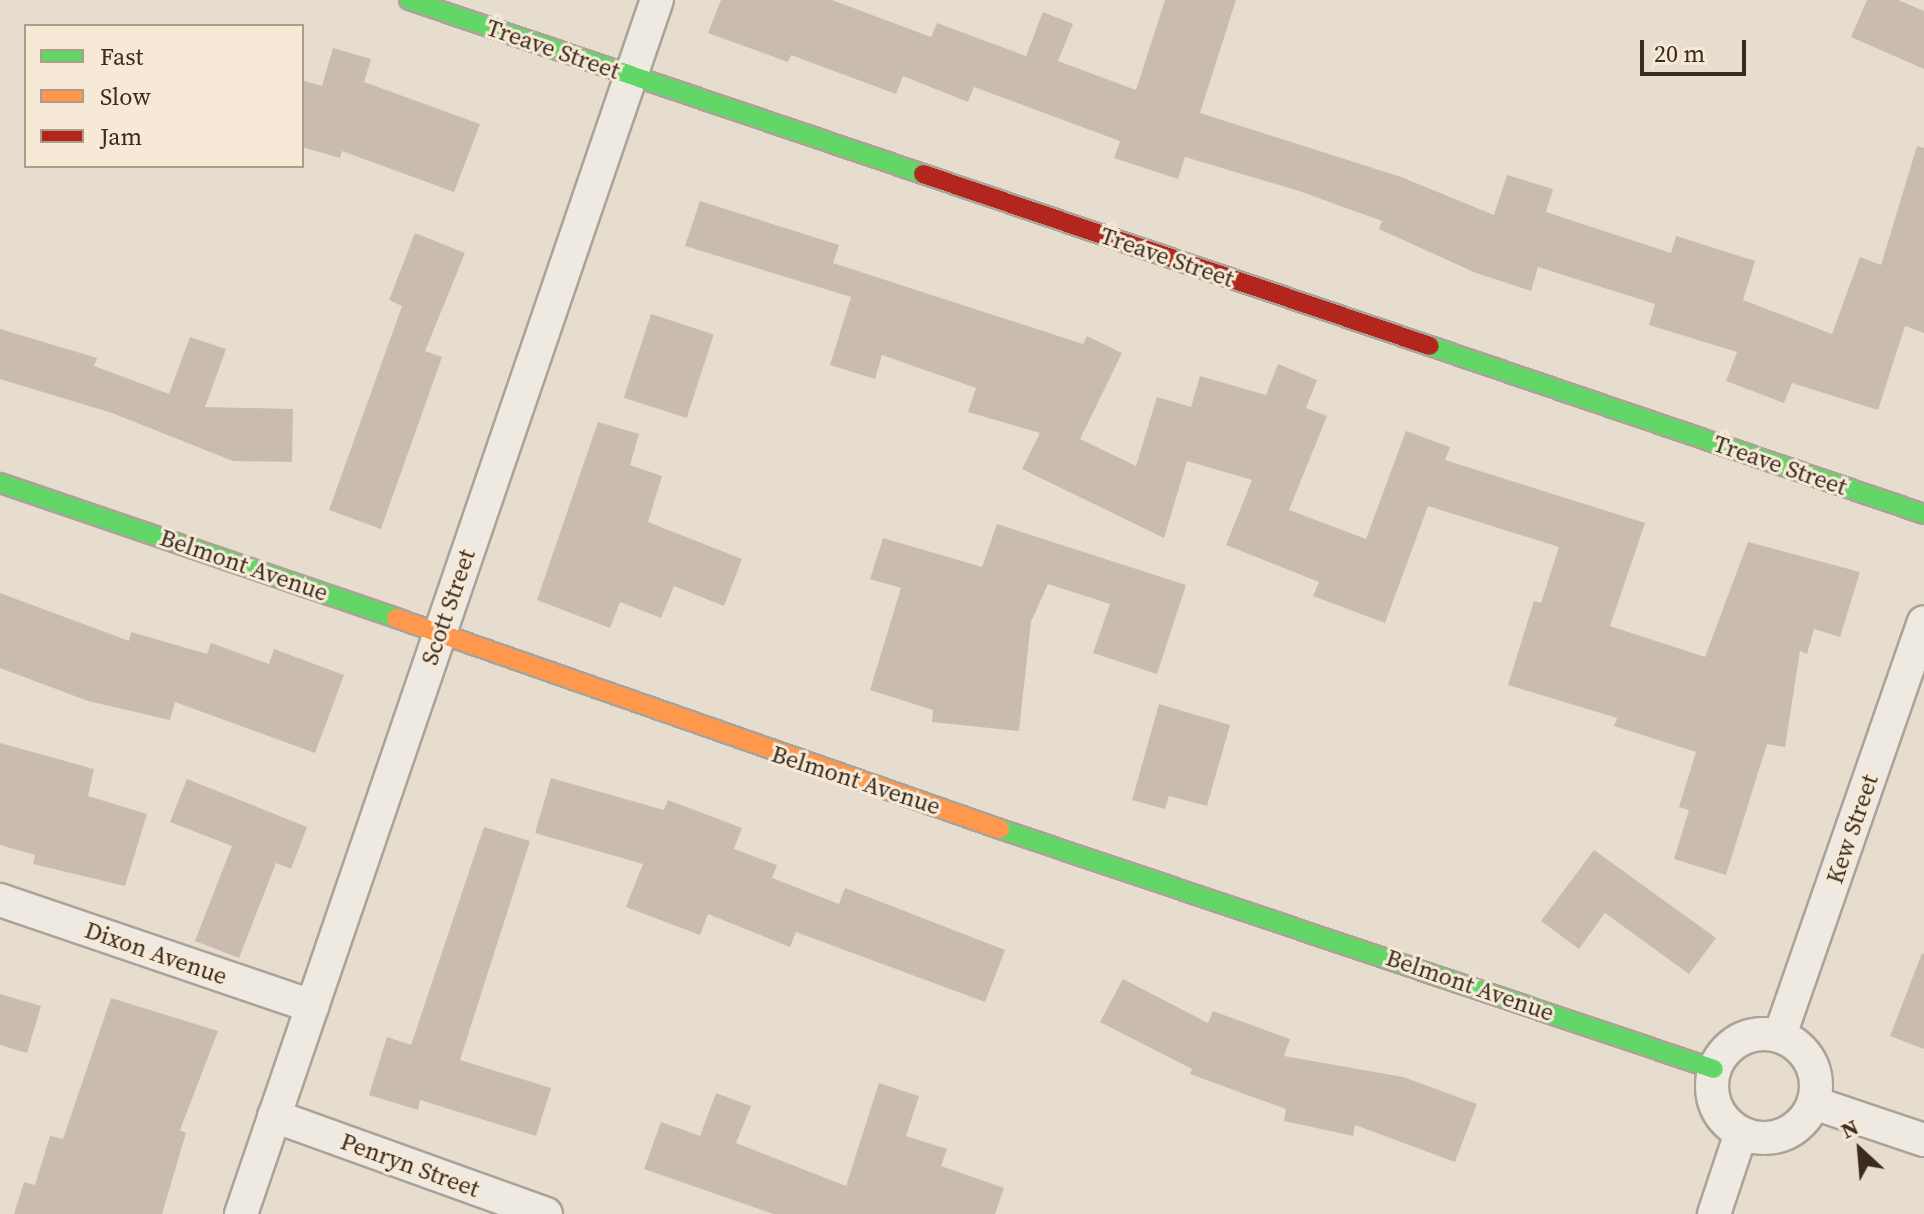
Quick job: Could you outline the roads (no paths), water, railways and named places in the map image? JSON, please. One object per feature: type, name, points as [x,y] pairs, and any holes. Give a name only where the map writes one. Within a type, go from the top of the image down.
[{"type":"street","name":"Treave Street","points":[[409,0],[1924,514]]},
{"type":"street","name":"Scott Street","points":[[241,1214],[657,0]]},
{"type":"street","name":"Belmont Avenue","points":[[0,483],[439,632],[692,726],[1714,1069]]},
{"type":"street","name":"Kew Street","points":[[1780,1035],[1924,622]]},
{"type":"street","name":"Dixon Avenue","points":[[0,900],[312,1006]]},
{"type":"street","points":[[1780,1035],[1807,1055],[1817,1087],[1814,1103],[1799,1125],[1775,1138],[1741,1133],[1718,1113],[1714,1069],[1733,1043],[1780,1035]]},
{"type":"street","points":[[1814,1103],[1924,1140]]},
{"type":"street","name":"Penryn Street","points":[[274,1116],[546,1214]]},
{"type":"street","points":[[1714,1214],[1741,1133]]}]
